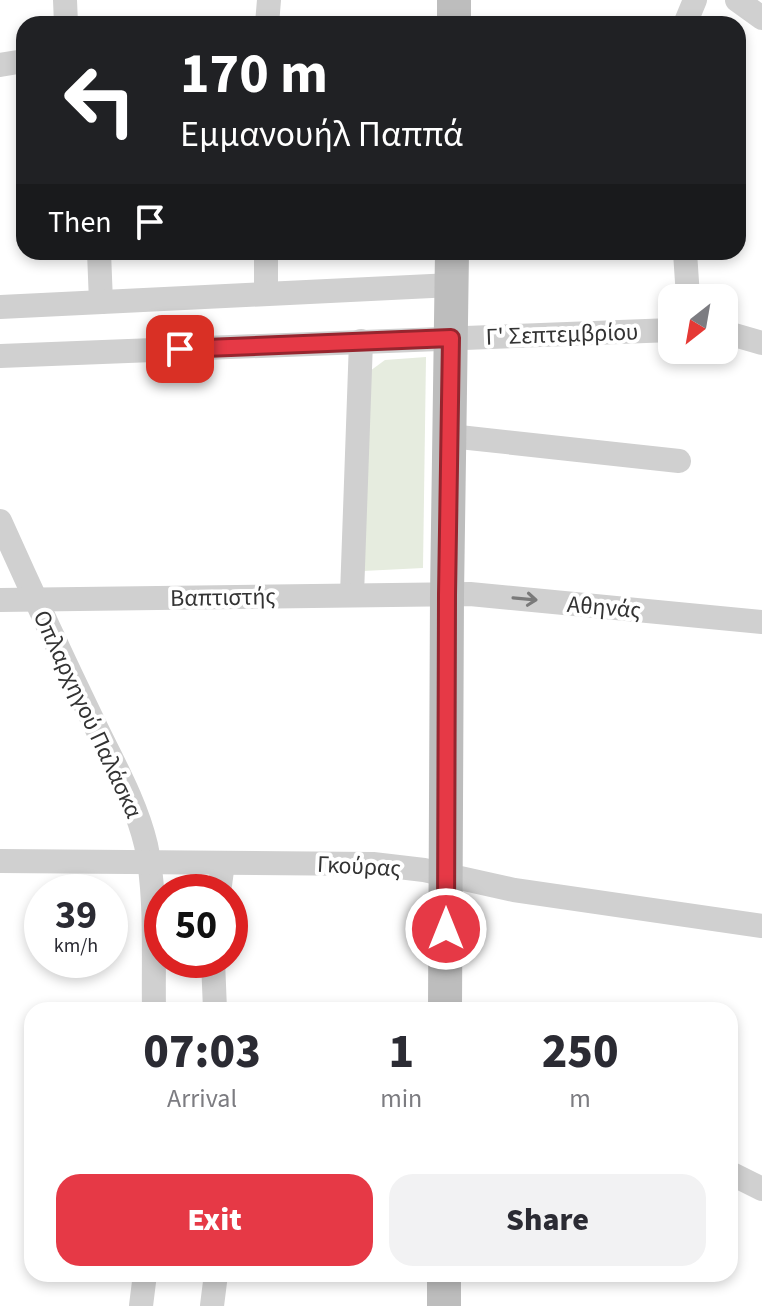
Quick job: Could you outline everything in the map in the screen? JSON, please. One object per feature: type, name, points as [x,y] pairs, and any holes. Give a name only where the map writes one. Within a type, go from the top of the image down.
[{"type":"main road","points":[[445,1002],[452,268]]},
{"type":"main road","points":[[444,1282],[444,1306]]},
{"type":"street","points":[[737,0],[762,18]]},
{"type":"street","points":[[99,260],[101,302]]},
{"type":"street","points":[[266,260],[266,294]]},
{"type":"street","points":[[686,260],[687,284]]},
{"type":"street","points":[[0,307],[266,294],[452,268]]},
{"type":"street","name":"Γ' Σεπτεμβρίου","points":[[0,356],[658,331]]},
{"type":"street","points":[[738,336],[762,343]]},
{"type":"street","points":[[352,595],[361,341]]},
{"type":"street","points":[[450,436],[679,461]]},
{"type":"street","name":"Οπλαρχηγού Παλάσκα","points":[[0,521],[129,796],[143,835],[152,893],[154,1002]]},
{"type":"street","name":"Βαπτιστής","points":[[0,600],[447,595]]},
{"type":"street","name":"Αθηνάς","points":[[447,595],[762,622]]},
{"type":"street","name":"Γκούρας","points":[[0,861],[373,864],[446,874],[514,890],[762,926]]},
{"type":"street","points":[[221,874],[223,863]]},
{"type":"street","points":[[214,978],[215,1002]]},
{"type":"street","points":[[738,1177],[762,1189]]},
{"type":"street","points":[[141,1306],[144,1282]]},
{"type":"street","points":[[212,1306],[215,1282]]},
{"type":"shaded area","points":[[426,357],[423,568],[363,571],[370,371],[385,360]]},
{"type":"route","points":[[180,349],[451,338],[446,929]]}]
